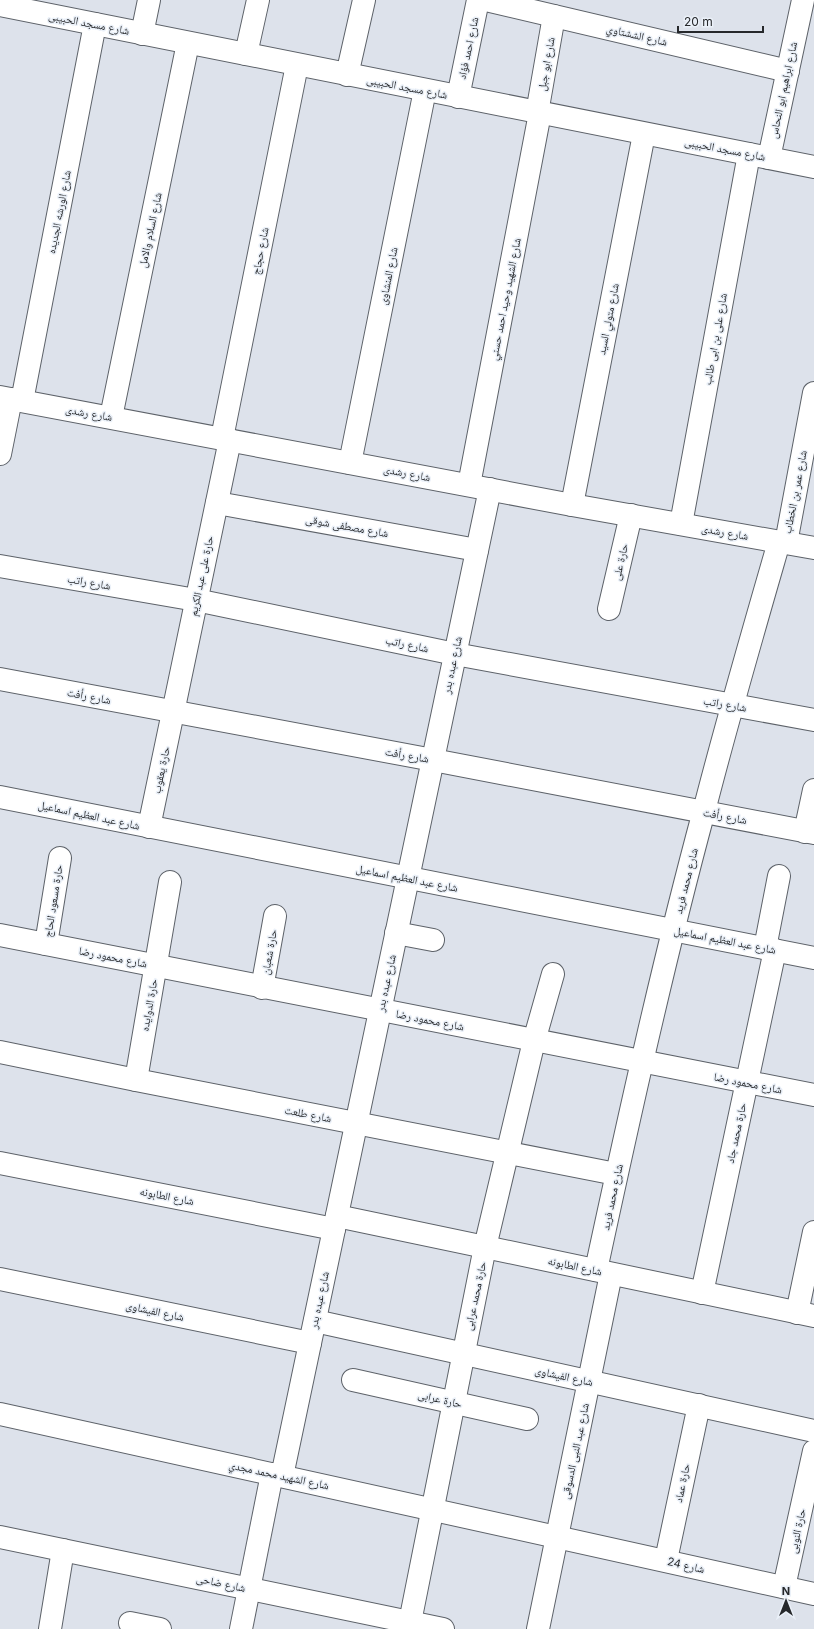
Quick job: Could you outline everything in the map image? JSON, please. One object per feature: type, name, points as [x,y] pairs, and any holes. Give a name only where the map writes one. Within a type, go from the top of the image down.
[{"type":"street","points":[[142,34],[149,0]]},
{"type":"street","points":[[246,54],[258,0]]},
{"type":"street","points":[[347,75],[364,0]]},
{"type":"street","name":"شارع احمد فؤاد","points":[[458,97],[478,0]]},
{"type":"street","name":"شارع الششتاوي","points":[[486,0],[788,71]]},
{"type":"street","name":"شارع ابراهيم ابو النحاس","points":[[759,156],[788,71],[803,0]]},
{"type":"street","name":"شارع مسجد الحبيبى","points":[[0,5],[47,7],[95,24],[142,34],[814,167]]},
{"type":"street","name":"شارع ابو جبل","points":[[539,113],[554,16]]},
{"type":"street","name":"شارع الورشه الجديده","points":[[0,454],[95,24]]},
{"type":"street","name":"شارع السلام والامل","points":[[112,417],[188,43]]},
{"type":"street","name":"شارع حجاج","points":[[226,439],[297,65]]},
{"type":"street","name":"شارع المنشاوى","points":[[350,463],[425,90]]},
{"type":"street","name":"شارع الشهيد وحيد احمد حسني","points":[[479,487],[539,113]]},
{"type":"street","name":"شارع متولي السيد","points":[[572,505],[644,134]]},
{"type":"street","name":"شارع على بن ابى طالب","points":[[681,524],[759,156]]},
{"type":"street","name":"شارع عمر بن الخطاب","points":[[782,543],[810,435],[814,393]]},
{"type":"street","name":"شارع رشدى","points":[[11,399],[572,505],[814,548]]},
{"type":"street","name":"حارة على عبد الكريم","points":[[173,712],[217,503],[226,439]]},
{"type":"street","name":"شارع عبده بدر","points":[[241,1629],[249,1588],[315,1321],[477,550],[479,487]]},
{"type":"street","name":"شارع مصطفى شوقى","points":[[217,503],[477,550]]},
{"type":"street","name":"حارة على","points":[[609,609],[631,515]]},
{"type":"street","name":"شارع محمد فريد","points":[[604,1272],[616,1174],[673,931],[732,706],[782,543]]},
{"type":"street","name":"شارع راتب","points":[[0,566],[196,600],[455,654],[814,720]]},
{"type":"street","name":"شارع رأفت","points":[[0,679],[433,760],[810,833]]},
{"type":"street","name":"حارة يعقوب","points":[[149,827],[173,712]]},
{"type":"street","points":[[810,833],[814,790]]},
{"type":"street","name":"شارع عبد العظيم اسماعيل","points":[[0,797],[814,958]]},
{"type":"street","name":"حارة مسعود الحاج","points":[[46,944],[60,858]]},
{"type":"street","name":"حارة محمد جاد","points":[[702,1293],[747,1082],[770,949],[779,876]]},
{"type":"street","name":"حارة الدوايده","points":[[136,1080],[170,882]]},
{"type":"street","name":"حارة شعبان","points":[[262,988],[275,916]]},
{"type":"street","points":[[396,933],[433,940]]},
{"type":"street","name":"شارع محمود رضا","points":[[0,935],[262,988],[814,1095]]},
{"type":"street","name":"حارة محمد عرابى","points":[[410,1622],[434,1509],[463,1353],[485,1247],[534,1041],[552,974]]},
{"type":"street","name":"شارع طلعت","points":[[0,1052],[616,1174]]},
{"type":"street","name":"شارع الطابونه","points":[[0,1162],[336,1223],[485,1247],[806,1314]]},
{"type":"street","points":[[806,1314],[814,1232]]},
{"type":"street","name":"شارع عبد النبى الدسوقى","points":[[538,1629],[589,1381],[604,1272]]},
{"type":"street","name":"شارع الفيشاوى","points":[[0,1279],[310,1343]]},
{"type":"street","name":"شارع الفيشاوى","points":[[315,1321],[814,1431]]},
{"type":"street","name":"حارة عرابى","points":[[353,1380],[527,1419]]},
{"type":"street","name":"حارة عماد","points":[[666,1560],[699,1405]]},
{"type":"street","name":"شارع الشهيد محمد مجدي","points":[[0,1414],[557,1536]]},
{"type":"street","name":"حارة النوبى","points":[[784,1587],[814,1451]]},
{"type":"street","name":"شارع 24","points":[[557,1536],[814,1594]]},
{"type":"street","name":"شارع ضاحى","points":[[0,1537],[443,1629]]},
{"type":"street","points":[[50,1629],[63,1550]]},
{"type":"street","points":[[130,1623],[160,1629]]}]
